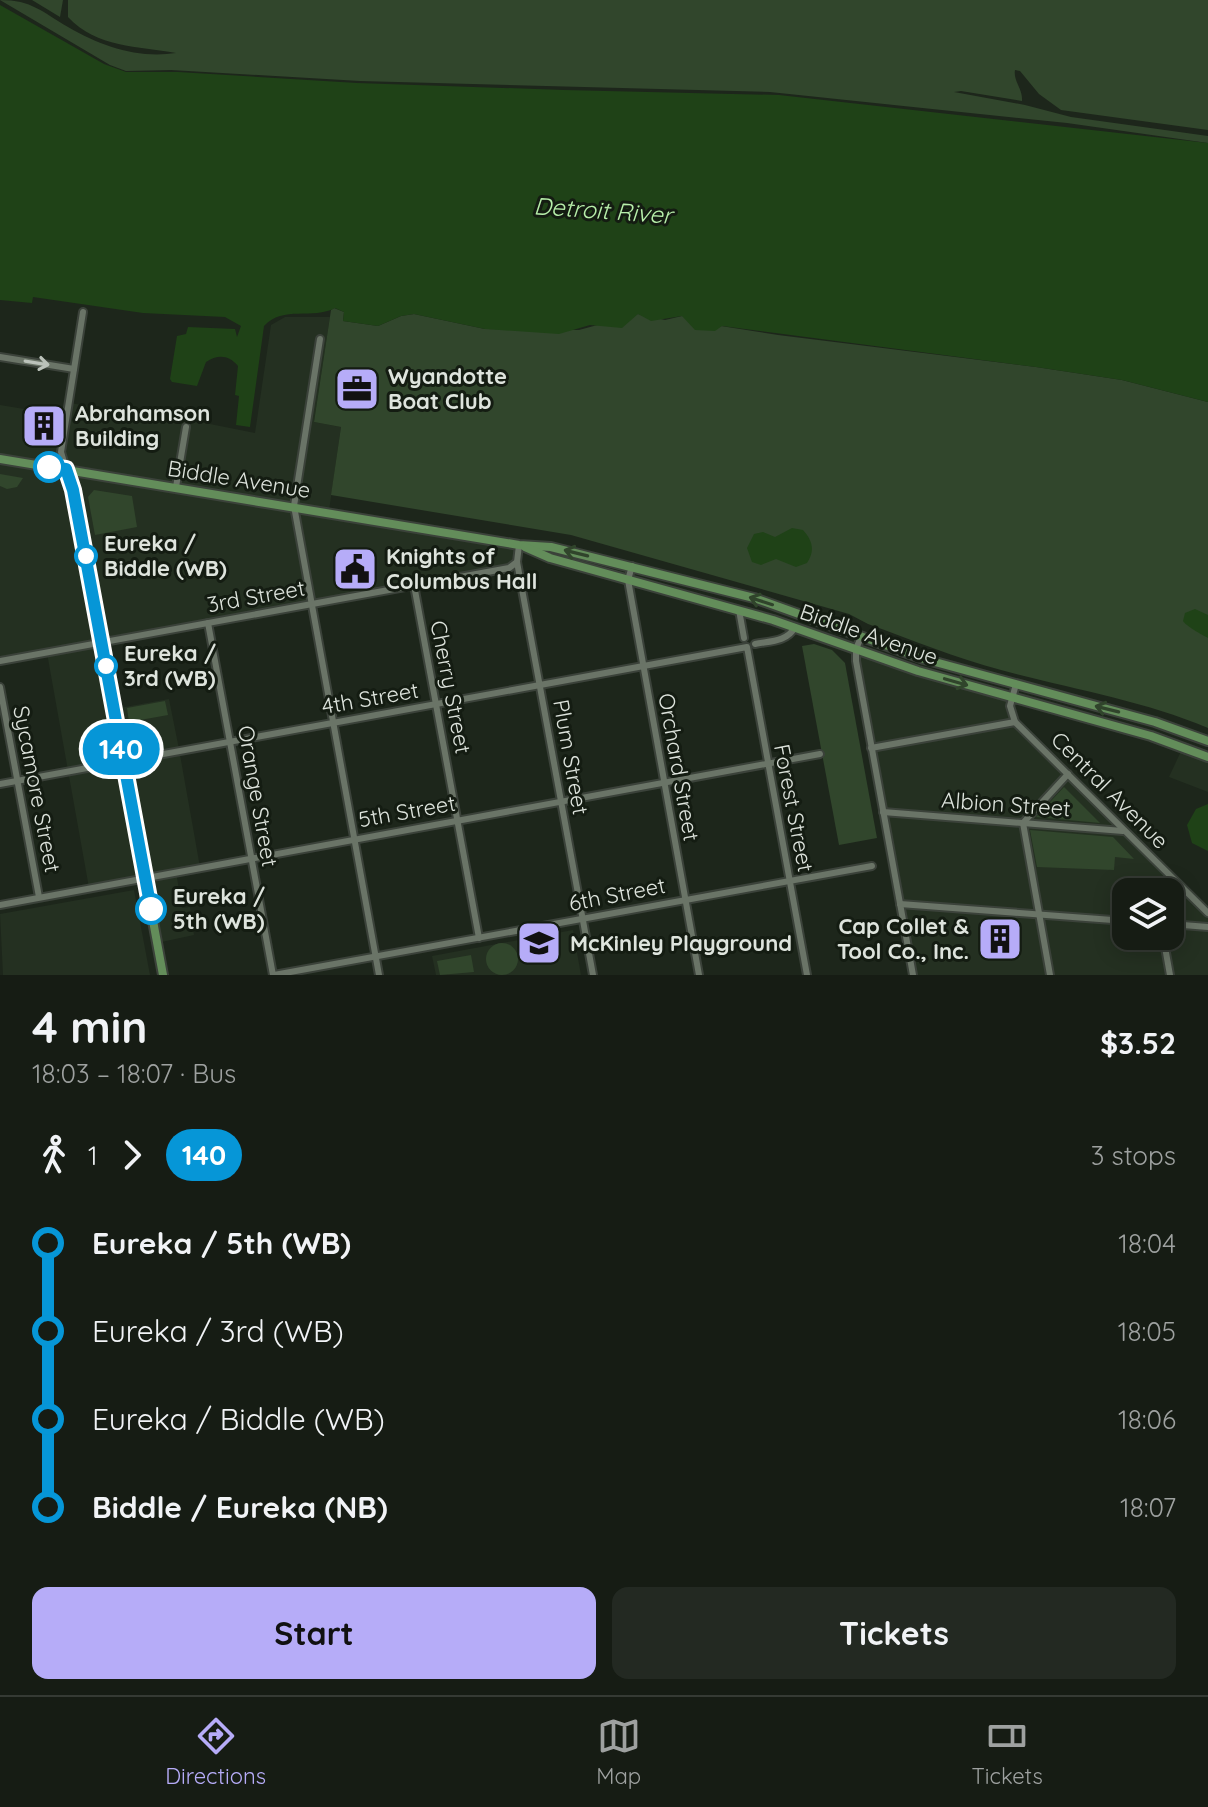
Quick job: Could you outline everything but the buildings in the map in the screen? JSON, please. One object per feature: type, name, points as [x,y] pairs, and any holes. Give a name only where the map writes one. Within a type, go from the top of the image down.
[{"type":"main road","name":"Biddle Avenue","points":[[0,459],[519,545],[551,547],[754,598],[924,659],[1155,722],[1208,741]]},
{"type":"main road","points":[[66,469],[73,490],[163,975]]},
{"type":"main road","name":"Biddle Avenue","points":[[519,545],[550,558],[739,610],[918,671],[1151,736],[1208,757]]},
{"type":"main road","points":[[1151,736],[1155,722]]},
{"type":"street","points":[[66,469],[61,452],[83,312]]},
{"type":"street","points":[[320,339],[294,506],[379,975]]},
{"type":"street","points":[[0,357],[74,369]]},
{"type":"street","points":[[176,487],[186,427]]},
{"type":"street","name":"Plum Street","points":[[519,545],[517,562],[593,975]]},
{"type":"street","name":"3rd Street","points":[[0,661],[509,568],[517,562]]},
{"type":"street","name":"Orchard Street","points":[[632,566],[628,580],[699,975]]},
{"type":"street","name":"Cherry Street","points":[[414,585],[479,938]]},
{"type":"street","points":[[739,610],[744,638]]},
{"type":"street","name":"Orange Street","points":[[208,623],[273,975]]},
{"type":"street","points":[[755,644],[790,636],[795,627]]},
{"type":"street","points":[[861,637],[856,649],[871,748],[913,975]]},
{"type":"street","name":"4th Street","points":[[0,784],[747,647]]},
{"type":"street","name":"Forest Street","points":[[747,647],[807,975]]},
{"type":"street","points":[[871,748],[1015,722],[1010,714],[1016,684]]},
{"type":"street","name":"Sycamore Street","points":[[0,687],[39,897]]},
{"type":"street","name":"Central Avenue","points":[[1015,722],[1208,913]]},
{"type":"street","name":"5th Street","points":[[0,905],[820,754]]},
{"type":"street","points":[[1050,975],[1023,823],[1068,774]]},
{"type":"street","name":"Albion Street","points":[[883,812],[1125,831]]},
{"type":"street","name":"6th Street","points":[[273,975],[872,866]]},
{"type":"street","points":[[900,904],[1112,920]]},
{"type":"street","points":[[1184,925],[1208,927]]},
{"type":"street","points":[[1166,950],[1170,975]]},
{"type":"shaded area","points":[[0,0],[29,5],[107,45],[134,52],[162,54],[176,53],[119,44],[92,35],[68,17],[68,0],[1208,0],[1208,130],[1061,110],[1039,94],[1020,71],[1015,70],[1022,101],[954,92],[1071,117],[1208,136],[1208,143],[1067,123],[770,92],[360,81],[171,70],[126,71],[110,65]]},
{"type":"shaded area","points":[[32,0],[63,0],[60,17]]},
{"type":"shaded area","points":[[334,308],[344,312],[343,321],[378,326],[414,314],[485,329],[579,330],[638,314],[665,320],[682,316],[778,335],[1122,380],[1208,402],[1208,728],[1132,702],[967,660],[868,624],[849,614],[571,535],[331,495],[341,427],[314,422],[331,310]]},
{"type":"shaded area","points":[[285,317],[330,317],[314,422],[341,427],[329,511],[519,545],[512,566],[102,643],[114,709],[169,699],[179,749],[200,867],[176,872],[182,908],[190,907],[194,935],[157,943],[145,878],[89,888],[47,653],[0,661],[0,405],[66,416],[69,403],[190,420],[255,433],[271,325]]},
{"type":"shaded area","points":[[0,474],[23,478],[17,487],[7,489],[0,486]]},
{"type":"shaded area","points":[[94,490],[132,496],[137,527],[95,535],[88,497]]},
{"type":"shaded area","points":[[814,644],[832,650],[845,663],[877,838],[839,845],[802,646]]},
{"type":"shaded area","points":[[856,649],[1012,697],[1010,714],[1173,878],[1112,878],[1112,950],[1184,950],[1184,889],[1208,913],[1208,975],[913,975]]},
{"type":"shaded area","points":[[165,701],[168,715],[129,722],[127,708]]},
{"type":"shaded area","points":[[1183,747],[1208,757],[1208,792],[1169,777]]},
{"type":"shaded area","points":[[1064,787],[1100,823],[1036,817]]},
{"type":"shaded area","points":[[1030,830],[1113,837],[1134,859],[1115,857],[1114,870],[1037,867]]},
{"type":"shaded area","points":[[134,890],[150,975],[3,975],[0,914]]},
{"type":"shaded area","name":"McKinley Playground","points":[[573,930],[581,975],[436,975],[432,956]]},
{"type":"shaded area","points":[[502,943],[513,948],[518,959],[513,970],[502,975],[491,970],[486,959],[491,948]]},
{"type":"shaded area","points":[[471,955],[474,972],[440,975],[437,961]]},
{"type":"water","name":"Detroit River","points":[[0,5],[104,64],[126,72],[178,72],[357,83],[779,95],[1208,143],[1208,402],[1122,380],[1036,367],[722,326],[715,331],[695,330],[682,316],[651,321],[638,314],[622,328],[590,325],[559,334],[485,329],[414,314],[378,326],[343,321],[344,312],[335,308],[280,316],[264,326],[250,427],[236,425],[238,366],[231,360],[219,357],[206,362],[197,386],[172,382],[170,379],[177,336],[186,334],[188,327],[235,329],[237,337],[241,326],[225,317],[143,313],[33,297],[32,303],[0,300]]},
{"type":"water","points":[[792,528],[803,530],[811,542],[812,550],[807,563],[796,567],[776,559],[761,565],[752,562],[747,548],[754,534],[763,532],[775,537]]},
{"type":"water","points":[[1195,609],[1208,615],[1208,638],[1183,621],[1185,613]]},
{"type":"water","points":[[1208,804],[1208,851],[1192,843],[1187,825],[1196,809]]},
{"type":"bus line","name":"140","points":[[49,467],[66,469],[73,490],[151,909]]},
{"type":"place","name":"Wyandotte Boat Club","points":[[357,389]]},
{"type":"place","name":"Abrahamson Building","points":[[44,426]]},
{"type":"place","name":"Eureka / Biddle (WB)","points":[[86,556]]},
{"type":"place","name":"Knights of Columbus Hall","points":[[355,569]]},
{"type":"place","name":"Eureka / 3rd (WB)","points":[[106,666]]},
{"type":"place","name":"Eureka / 5th (WB)","points":[[151,909]]},
{"type":"place","name":"Cap Collet & Tool Co., Inc.","points":[[1000,939]]},
{"type":"place","name":"McKinley Playground","points":[[539,943]]}]
